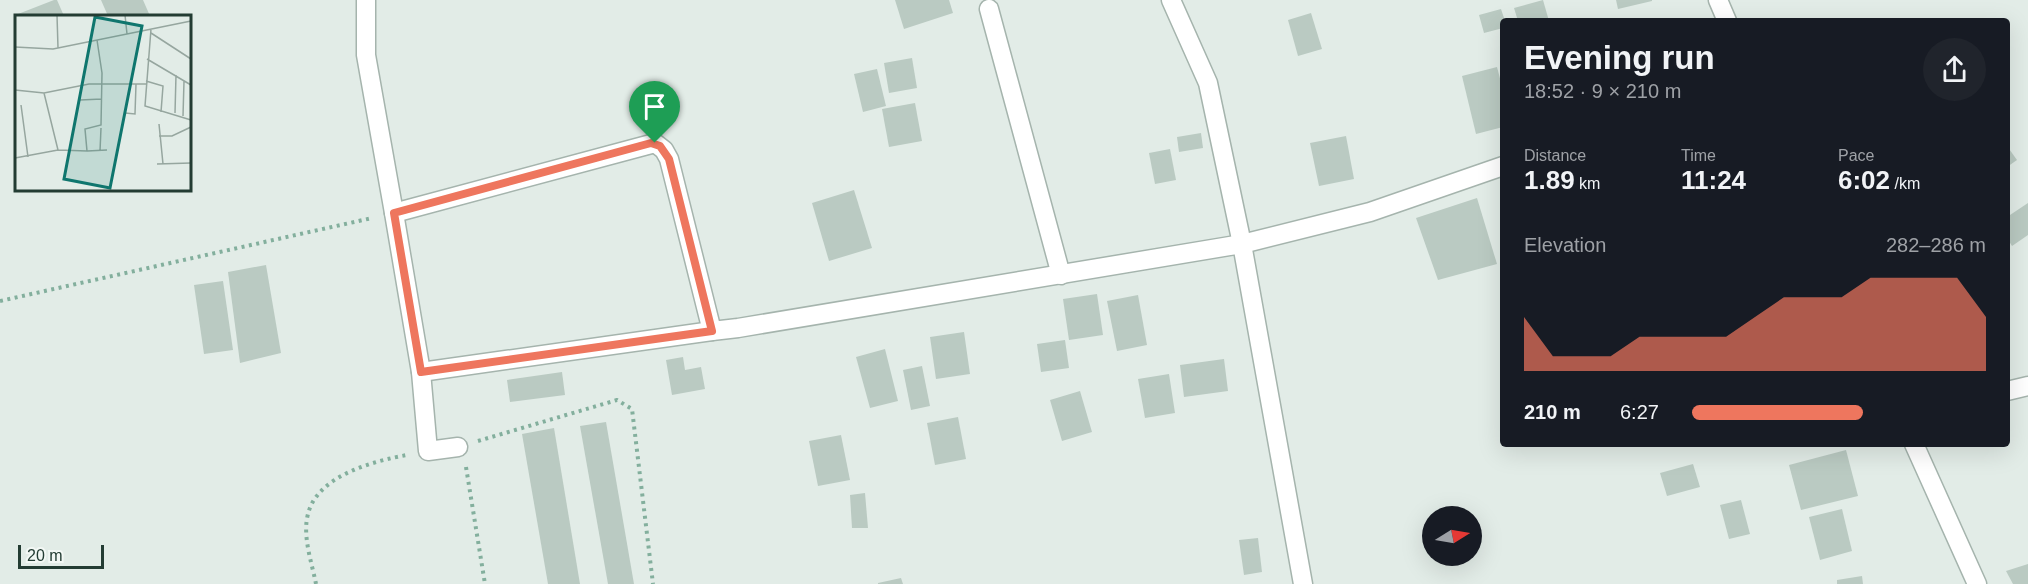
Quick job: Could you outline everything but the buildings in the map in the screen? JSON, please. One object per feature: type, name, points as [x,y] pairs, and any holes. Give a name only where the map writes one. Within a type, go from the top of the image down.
[{"type":"street","points":[[366,0],[366,55],[421,372],[428,451],[458,447]]},
{"type":"street","points":[[1171,0],[1208,83],[1242,244],[1303,584]]},
{"type":"street","points":[[1718,0],[1726,18]]},
{"type":"street","points":[[989,9],[1061,275]]},
{"type":"street","points":[[394,213],[655,143],[664,150],[669,159],[712,331]]},
{"type":"street","points":[[421,372],[738,328],[1242,244],[1370,212],[1500,167]]},
{"type":"street","points":[[2010,390],[2028,386]]},
{"type":"street","points":[[1915,447],[1977,584]]},
{"type":"path","points":[[0,301],[394,213]]},
{"type":"path","points":[[485,584],[468,471],[458,447],[617,400],[632,409],[653,584]]},
{"type":"path","points":[[316,584],[306,532],[308,515],[315,496],[338,477],[349,472],[382,459],[428,451]]},
{"type":"route","points":[[655,143],[664,150],[669,159],[712,331],[421,372],[394,213],[655,143]]}]
